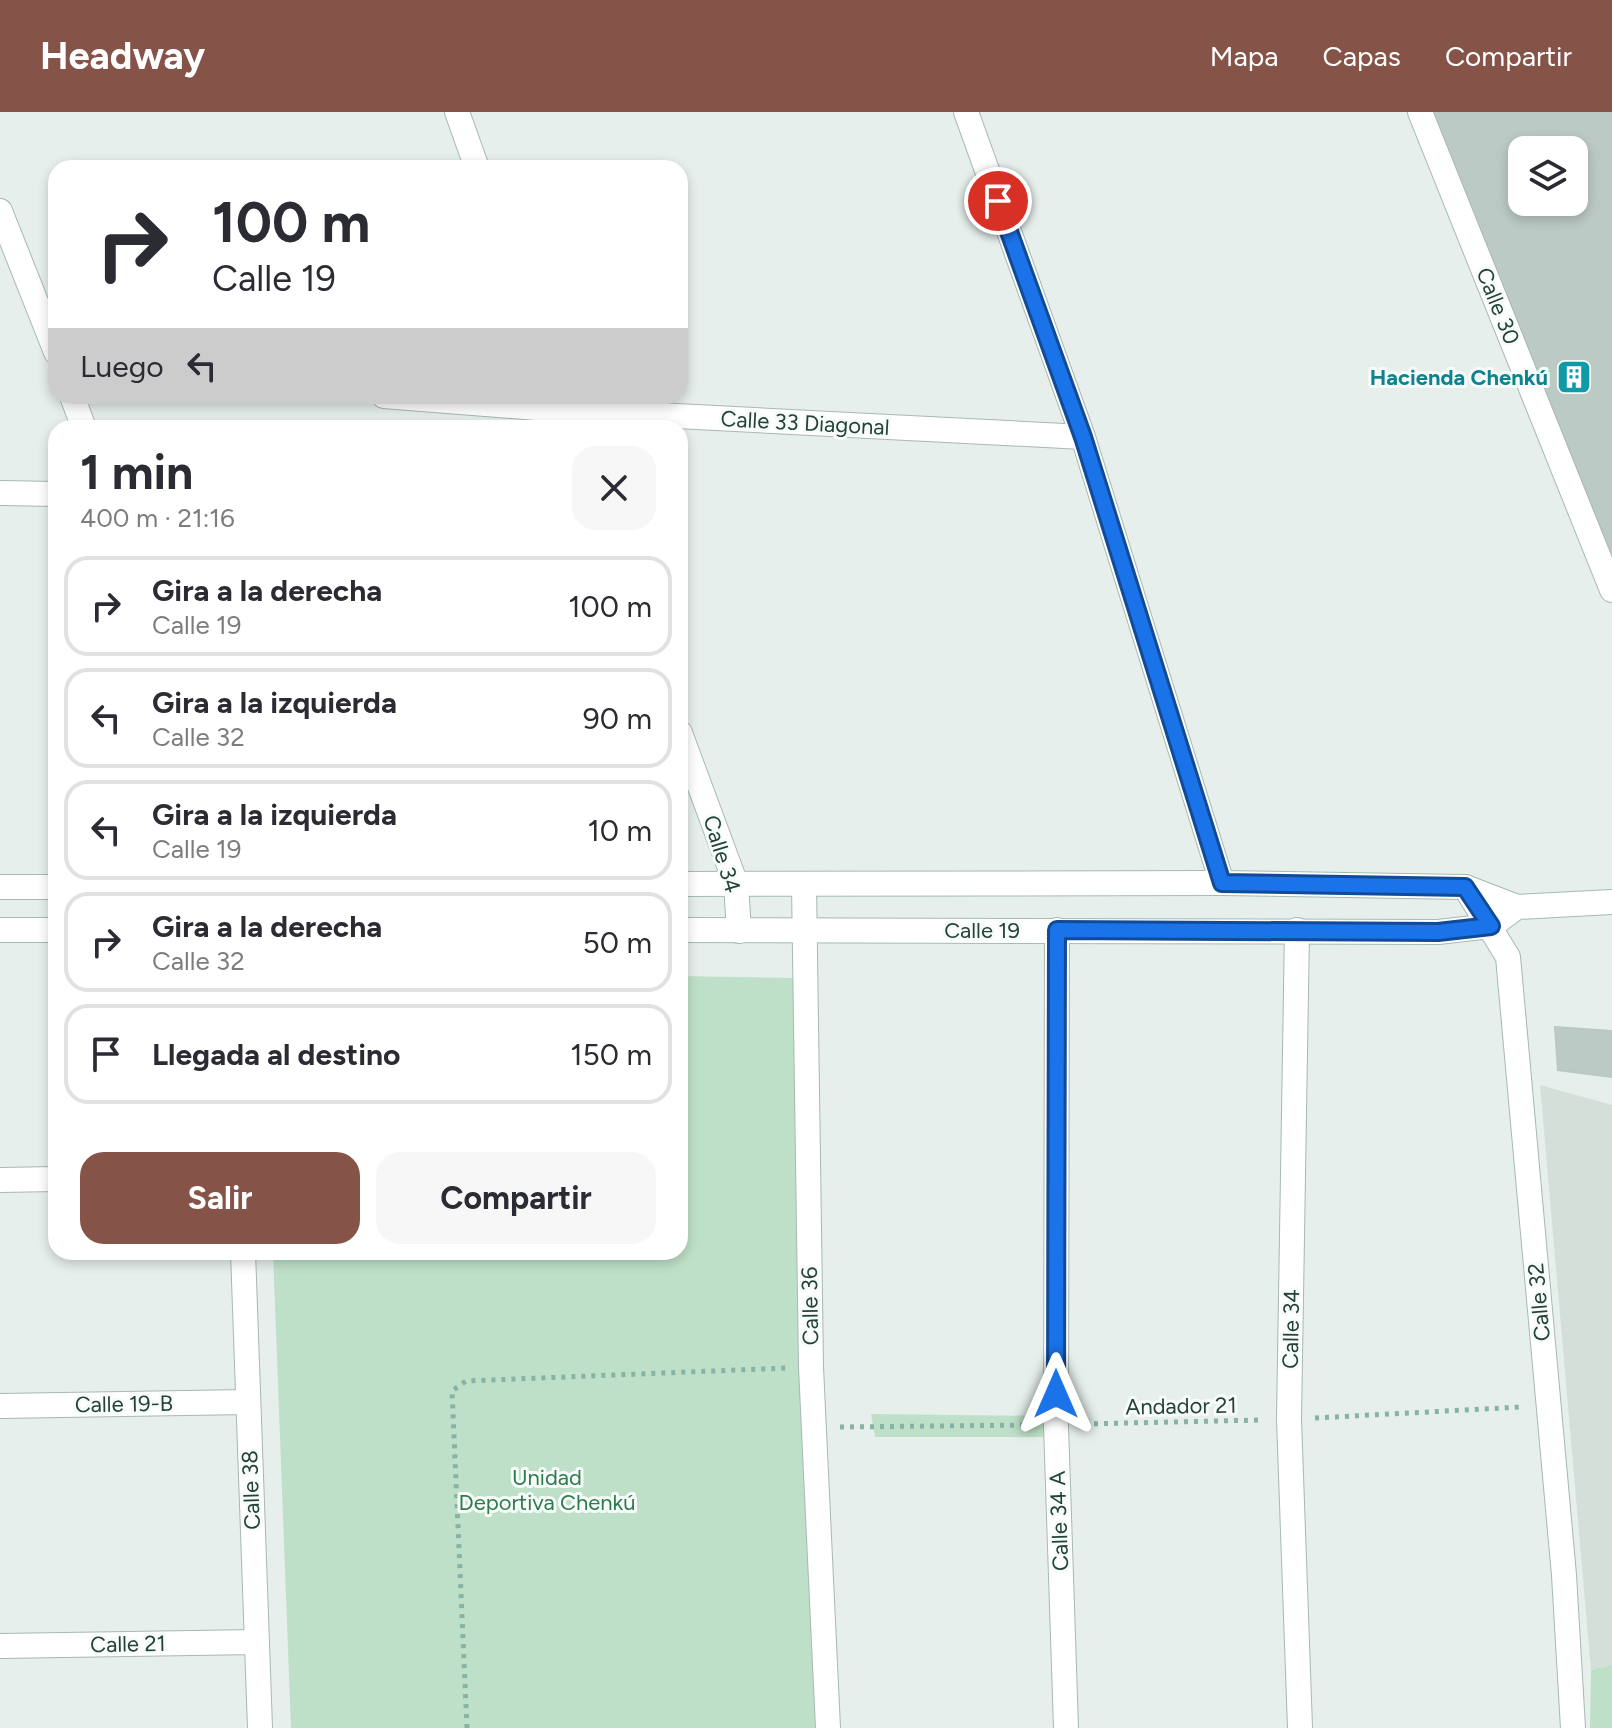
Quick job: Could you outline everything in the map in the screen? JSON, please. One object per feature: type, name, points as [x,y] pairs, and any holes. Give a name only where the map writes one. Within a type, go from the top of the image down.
[{"type":"street","points":[[457,112],[474,160]]},
{"type":"street","points":[[966,112],[1083,437],[1222,883]]},
{"type":"street","name":"Calle 30","points":[[1420,112],[1612,590]]},
{"type":"street","points":[[0,211],[48,332]]},
{"type":"street","name":"Calle 33 Diagonal","points":[[479,404],[562,411],[1083,437]]},
{"type":"street","points":[[0,493],[48,494]]},
{"type":"street","name":"Calle 34","points":[[688,755],[736,884],[739,931]]},
{"type":"street","points":[[688,884],[1222,883],[1465,887],[1517,907],[1612,902]]},
{"type":"street","name":"Calle 36","points":[[804,884],[811,1367],[828,1728]]},
{"type":"street","points":[[0,887],[48,887]]},
{"type":"street","name":"Calle 32","points":[[1465,887],[1508,957],[1564,1575],[1573,1728]]},
{"type":"street","name":"Calle 19","points":[[688,930],[1438,932],[1491,926],[1517,907]]},
{"type":"street","points":[[0,930],[48,930]]},
{"type":"street","name":"Calle 34 A","points":[[1057,930],[1056,1425],[1066,1728]]},
{"type":"street","name":"Calle 34","points":[[1297,930],[1289,1419],[1300,1728]]},
{"type":"street","points":[[0,1180],[48,1179]]},
{"type":"street","name":"Calle 38","points":[[243,1260],[260,1728]]},
{"type":"street","name":"Calle 19-B","points":[[0,1406],[247,1402]]},
{"type":"street","name":"Calle 21","points":[[0,1646],[257,1642]]},
{"type":"path","points":[[467,1728],[452,1391],[466,1381],[811,1367]]},
{"type":"path","name":"Andador 21","points":[[815,1427],[1289,1419],[1547,1406]]},
{"type":"shaded area","points":[[1540,1085],[1612,1105],[1612,1665],[1591,1670]]},
{"type":"green space","name":"Unidad Deportiva Chenkú","points":[[688,976],[798,978],[820,1728],[291,1728],[273,1260],[688,1260]]},
{"type":"green space","points":[[871,1414],[1051,1416],[1056,1437],[875,1437]]},
{"type":"green space","points":[[1612,1665],[1612,1728],[1590,1728],[1591,1670]]},
{"type":"building","name":"Hacienda Chenkú","points":[[1423,112],[1612,112],[1612,553]]},
{"type":"building","points":[[1555,1027],[1612,1031],[1612,1077],[1558,1070]]},
{"type":"place","name":"Hacienda Chenkú","points":[[1574,377]]},
{"type":"route","points":[[998,201],[1083,437],[1222,883],[1465,887],[1491,926],[1438,932],[1057,930],[1056,1394]]}]
